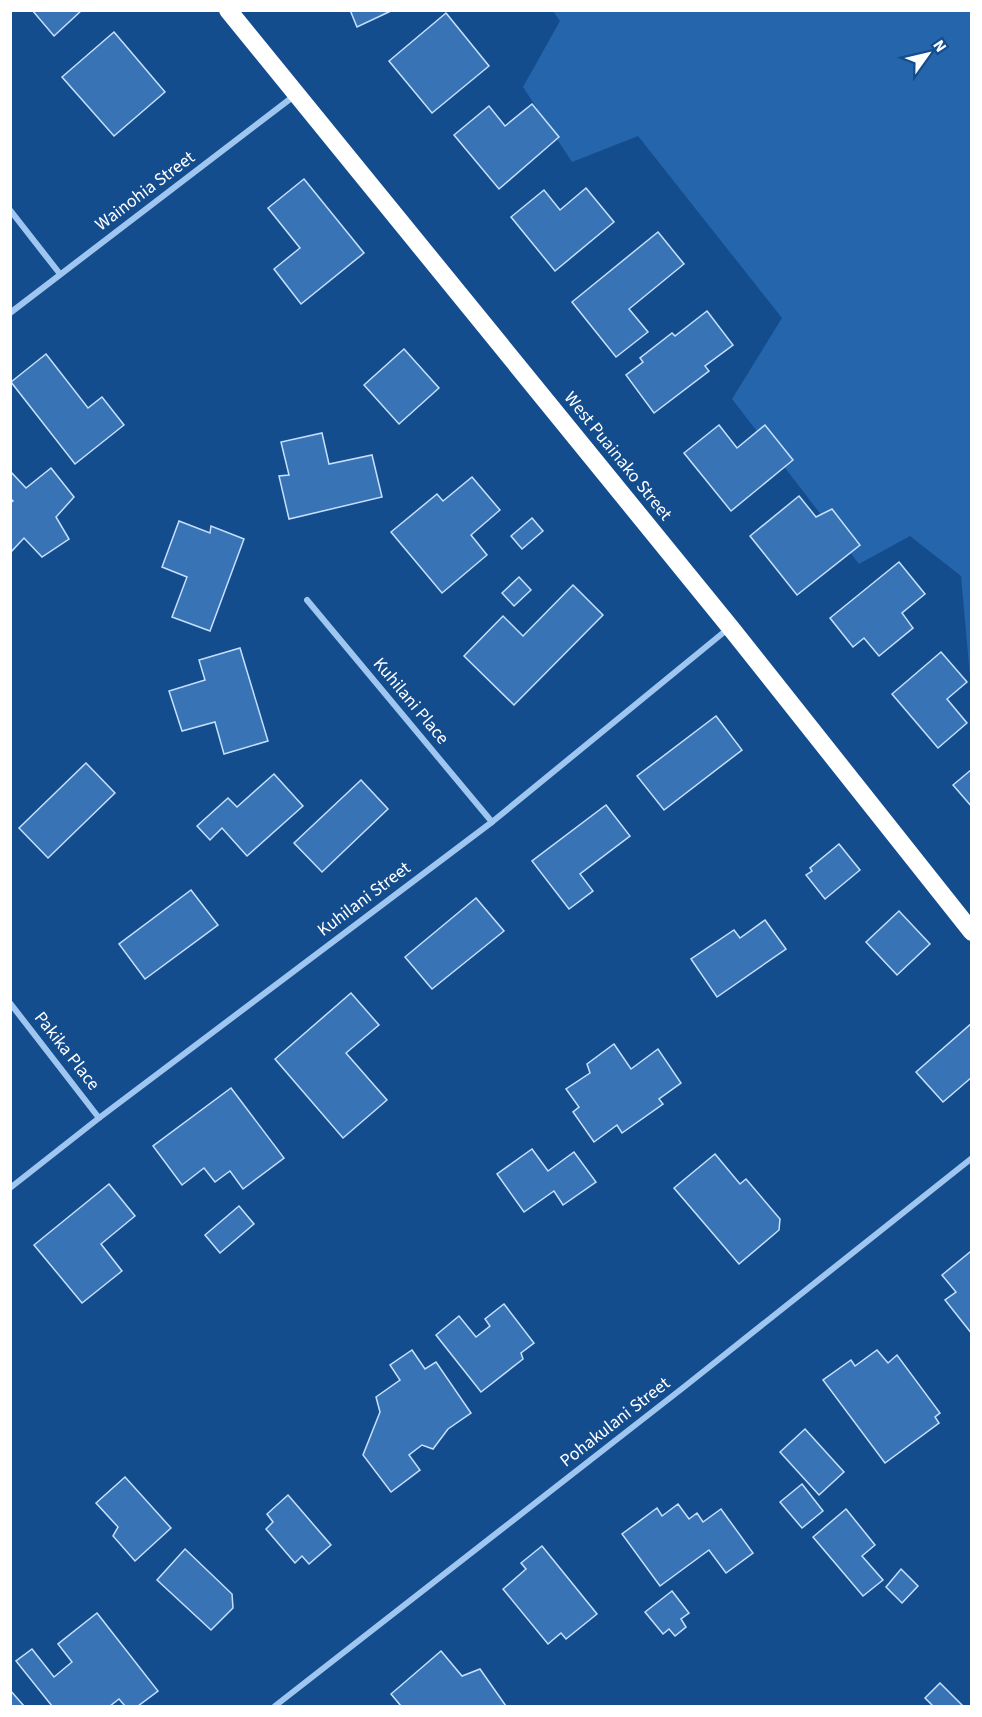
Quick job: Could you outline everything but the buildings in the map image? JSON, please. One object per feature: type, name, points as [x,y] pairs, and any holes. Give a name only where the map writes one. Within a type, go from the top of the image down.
[{"type":"highway","name":"West Puainako Street","points":[[228,10],[730,627],[972,932]]},
{"type":"street","name":"Wainohia Street","points":[[10,313],[297,94]]},
{"type":"street","points":[[10,210],[60,274]]},
{"type":"street","name":"Kuhilani Place","points":[[307,600],[492,822]]},
{"type":"street","name":"Kuhilani Street","points":[[10,1188],[99,1118],[492,822],[730,627]]},
{"type":"street","name":"Pakika Place","points":[[10,1003],[99,1118]]},
{"type":"street","name":"Pohakulani Street","points":[[275,1707],[675,1395],[972,1158]]},
{"type":"shaded area","points":[[553,11],[971,11],[971,687],[961,576],[910,536],[859,564],[732,399],[782,318],[638,136],[572,162],[523,87],[560,21]]}]
